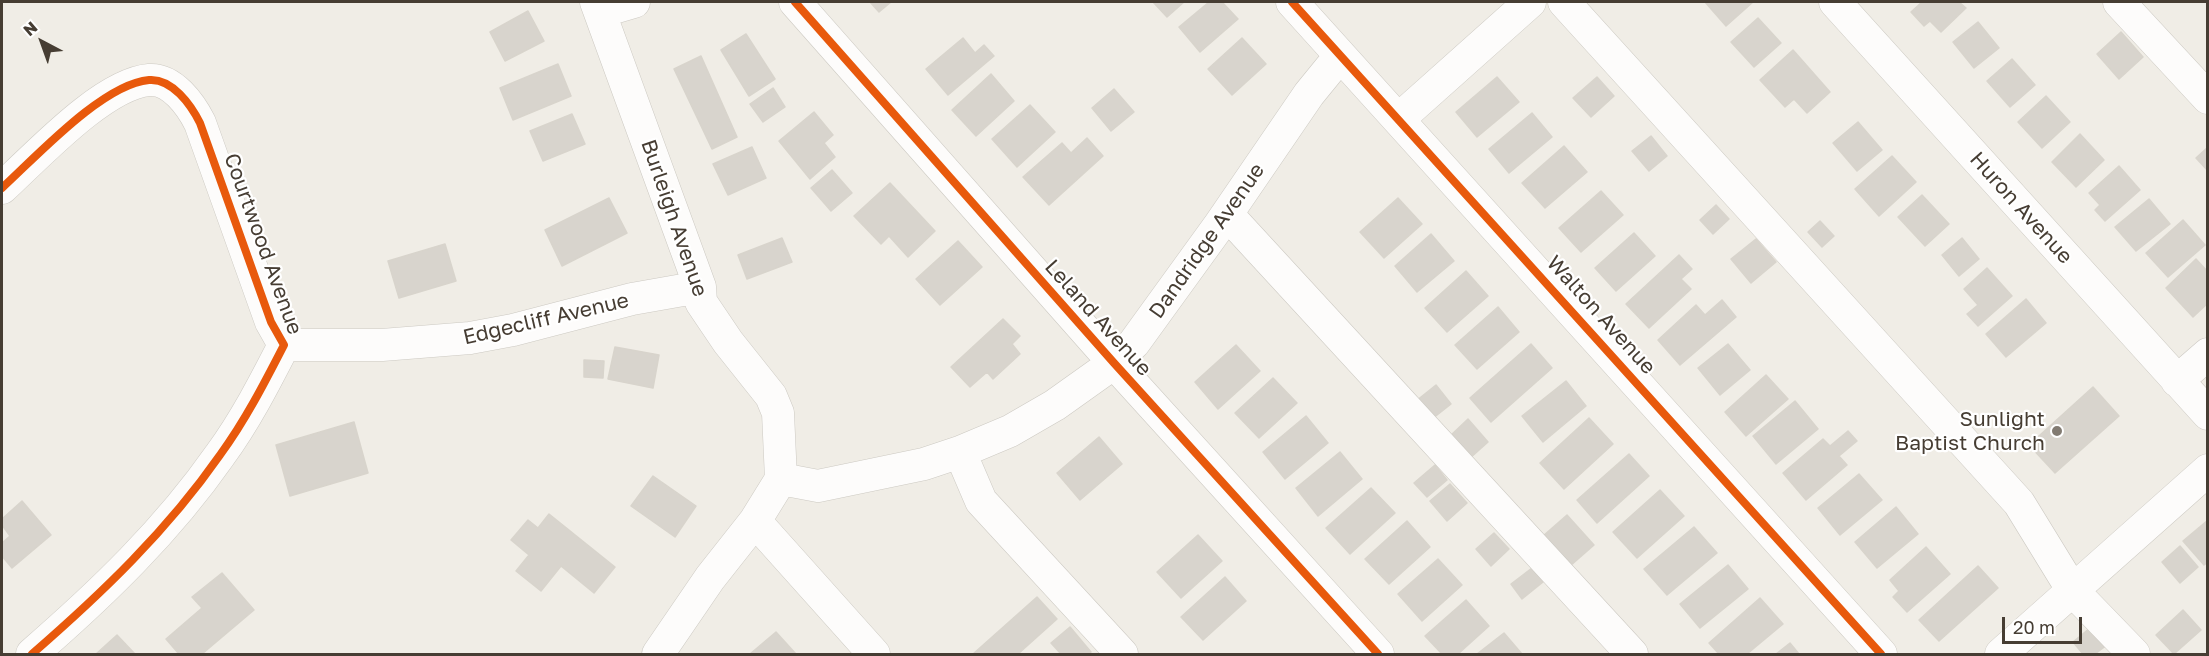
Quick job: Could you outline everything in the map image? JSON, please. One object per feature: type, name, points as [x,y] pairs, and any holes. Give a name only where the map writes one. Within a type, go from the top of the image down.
[{"type":"street","points":[[598,7],[634,2]]},
{"type":"street","name":"Leland Avenue","points":[[795,2],[1114,363],[1378,654]]},
{"type":"street","name":"Walton Avenue","points":[[1292,2],[1400,118],[1881,654]]},
{"type":"street","points":[[1400,118],[1530,2]]},
{"type":"street","points":[[1564,2],[2019,503],[2073,591],[2134,654]]},
{"type":"street","name":"Huron Avenue","points":[[1835,2],[2208,414]]},
{"type":"street","points":[[2119,2],[2208,98]]},
{"type":"street","name":"Burleigh Avenue","points":[[598,7],[700,287],[701,302],[728,342],[771,396],[778,413],[781,478]]},
{"type":"street","name":"Dandridge Avenue","points":[[781,478],[818,486],[924,464],[960,452],[1010,431],[1055,405],[1114,363],[1134,343],[1227,214],[1309,94],[1340,56]]},
{"type":"street","name":"Courtwood Avenue","points":[[2,188],[99,102],[116,90],[151,80],[174,90],[190,105],[200,123],[272,322],[284,345],[260,391],[226,445],[185,501],[134,560],[32,654]]},
{"type":"street","points":[[1227,214],[1632,654]]},
{"type":"street","name":"Edgecliff Avenue","points":[[284,345],[382,345],[470,338],[513,330],[632,299],[700,287]]},
{"type":"street","points":[[2177,381],[2208,354]]},
{"type":"street","points":[[960,452],[981,501],[1122,654]]},
{"type":"street","points":[[2001,654],[2208,470]]},
{"type":"street","points":[[658,654],[710,578],[755,521],[781,478]]},
{"type":"street","points":[[755,521],[874,654]]},
{"type":"building","points":[[870,2],[891,2],[879,12]]},
{"type":"building","points":[[1153,2],[1184,2],[1167,17]]},
{"type":"building","points":[[1209,2],[1222,2],[1238,19],[1200,52],[1179,27]]},
{"type":"building","points":[[1705,2],[1753,2],[1726,26]]},
{"type":"building","points":[[1922,2],[1959,2],[1966,8],[1941,32],[1930,21],[1924,26],[1911,12]]},
{"type":"building","points":[[528,11],[544,41],[505,61],[490,32]]},
{"type":"building","points":[[1758,18],[1781,43],[1754,67],[1731,42]]},
{"type":"building","points":[[1978,22],[1999,48],[1974,68],[1953,42]]},
{"type":"building","points":[[2121,32],[2143,57],[2119,79],[2097,54]]},
{"type":"building","points":[[746,34],[775,79],[749,96],[721,50]]},
{"type":"building","points":[[963,38],[975,53],[984,45],[994,56],[948,95],[926,69]]},
{"type":"building","points":[[1242,38],[1266,64],[1232,95],[1208,69]]},
{"type":"building","points":[[1793,50],[1830,92],[1807,113],[1794,99],[1785,107],[1760,80]]},
{"type":"building","points":[[701,56],[737,137],[712,149],[674,69]]},
{"type":"building","points":[[2012,59],[2035,85],[2010,107],[1987,81]]},
{"type":"building","points":[[558,64],[571,96],[513,120],[500,88]]},
{"type":"building","points":[[991,74],[1014,101],[976,136],[952,110]]},
{"type":"building","points":[[1497,77],[1519,102],[1477,137],[1456,112]]},
{"type":"building","points":[[1597,77],[1614,96],[1591,117],[1573,98]]},
{"type":"building","points":[[773,88],[785,107],[763,122],[750,104]]},
{"type":"building","points":[[1114,89],[1134,112],[1111,131],[1092,108]]},
{"type":"building","points":[[2046,96],[2070,122],[2042,148],[2018,122]]},
{"type":"building","points":[[1030,105],[1055,132],[1017,167],[992,139]]},
{"type":"building","points":[[814,112],[833,135],[824,143],[835,157],[810,179],[779,141]]},
{"type":"building","points":[[1532,113],[1552,137],[1509,173],[1489,149]]},
{"type":"building","points":[[572,114],[585,144],[543,161],[530,131]]},
{"type":"building","points":[[1858,122],[1882,150],[1857,171],[1833,143]]},
{"type":"building","points":[[2080,134],[2104,160],[2076,187],[2052,162]]},
{"type":"building","points":[[1651,136],[1667,156],[1649,171],[1632,151]]},
{"type":"building","points":[[1087,138],[1103,156],[1049,205],[1023,177],[1062,143],[1071,153]]},
{"type":"building","points":[[1564,146],[1587,172],[1545,208],[1522,183]]},
{"type":"building","points":[[752,147],[766,178],[728,195],[713,164]]},
{"type":"building","points":[[2208,147],[2208,171],[2196,158]]},
{"type":"building","points":[[1892,156],[1916,182],[1879,216],[1855,189]]},
{"type":"building","points":[[2119,166],[2140,190],[2105,221],[2095,210],[2100,205],[2089,193]]},
{"type":"building","points":[[832,170],[852,193],[831,211],[811,188]]},
{"type":"building","points":[[890,183],[935,231],[908,257],[889,236],[881,244],[854,216]]},
{"type":"building","points":[[1601,191],[1623,215],[1581,252],[1559,228]]},
{"type":"building","points":[[1922,195],[1949,224],[1925,246],[1898,217]]},
{"type":"building","points":[[609,198],[627,233],[562,266],[545,230]]},
{"type":"building","points":[[1398,198],[1422,224],[1384,258],[1360,232]]},
{"type":"building","points":[[2149,199],[2170,224],[2136,251],[2115,227]]},
{"type":"building","points":[[1716,205],[1729,219],[1713,234],[1700,220]]},
{"type":"building","points":[[2183,220],[2205,245],[2168,277],[2146,253]]},
{"type":"building","points":[[1820,221],[1834,236],[1822,247],[1808,232]]},
{"type":"building","points":[[1634,233],[1655,256],[1616,291],[1595,268]]},
{"type":"building","points":[[1431,234],[1454,261],[1417,292],[1395,266]]},
{"type":"building","points":[[782,238],[792,262],[747,279],[738,255]]},
{"type":"building","points":[[1962,238],[1979,259],[1959,276],[1942,255]]},
{"type":"building","points":[[1756,239],[1776,262],[1751,283],[1731,259]]},
{"type":"building","points":[[958,241],[982,267],[940,305],[916,279]]},
{"type":"building","points":[[445,244],[456,281],[399,298],[388,261]]},
{"type":"building","points":[[1679,255],[1692,269],[1681,279],[1691,289],[1649,328],[1626,304]]},
{"type":"building","points":[[2196,259],[2208,272],[2208,303],[2193,317],[2166,288]]},
{"type":"building","points":[[1987,268],[2012,296],[1978,326],[1967,314],[1978,305],[1964,289]]},
{"type":"building","points":[[1466,271],[1488,296],[1447,332],[1425,308]]},
{"type":"building","points":[[2026,299],[2046,323],[2006,357],[1986,334]]},
{"type":"building","points":[[1722,300],[1736,317],[1680,365],[1658,340],[1696,305],[1705,315]]},
{"type":"building","points":[[1498,307],[1519,332],[1477,369],[1455,345]]},
{"type":"building","points":[[1003,319],[1020,336],[1012,344],[1020,354],[993,379],[987,372],[970,387],[951,367]]},
{"type":"building","points":[[1531,344],[1552,368],[1491,422],[1470,398]]},
{"type":"building","points":[[1728,344],[1750,370],[1720,395],[1698,368]]},
{"type":"building","points":[[1236,345],[1260,371],[1218,409],[1195,382]]},
{"type":"building","points":[[615,347],[659,355],[653,388],[608,379]]},
{"type":"building","points":[[584,360],[604,361],[603,378],[584,377]]},
{"type":"building","points":[[1766,375],[1788,399],[1746,436],[1725,412]]},
{"type":"building","points":[[1273,378],[1297,403],[1259,438],[1235,413]]},
{"type":"building","points":[[1566,381],[1586,406],[1543,442],[1522,416]]},
{"type":"building","points":[[1436,385],[1451,404],[1432,419],[1416,401]]},
{"type":"building","points":[[2093,387],[2119,416],[2055,473],[2029,445]]},
{"type":"building","points":[[1795,401],[1818,429],[1776,464],[1753,436]]},
{"type":"building","points":[[1306,416],[1328,443],[1285,479],[1263,452]]},
{"type":"building","points":[[1589,418],[1613,444],[1564,489],[1540,463]]},
{"type":"building","points":[[1468,419],[1488,442],[1469,459],[1449,437]]},
{"type":"building","points":[[354,422],[368,473],[290,496],[276,445]]},
{"type":"building","points":[[1848,431],[1857,441],[1839,456],[1847,465],[1806,500],[1783,473],[1823,439],[1830,446]]},
{"type":"building","points":[[1099,437],[1122,464],[1080,500],[1057,473]]},
{"type":"building","points":[[1340,452],[1362,479],[1318,516],[1296,488]]},
{"type":"building","points":[[1629,454],[1649,476],[1597,523],[1577,500]]},
{"type":"building","points":[[1435,465],[1447,480],[1427,497],[1414,483]]},
{"type":"building","points":[[1859,474],[1882,500],[1840,535],[1818,508]]},
{"type":"building","points":[[653,476],[696,506],[675,537],[631,506]]},
{"type":"building","points":[[1450,484],[1467,503],[1447,521],[1430,501]]},
{"type":"building","points":[[1371,488],[1395,513],[1350,554],[1326,528]]},
{"type":"building","points":[[1660,490],[1684,516],[1637,558],[1613,532]]},
{"type":"building","points":[[22,501],[51,535],[12,568],[2,556],[2,543],[10,536],[2,525],[2,519]]},
{"type":"building","points":[[1896,507],[1918,534],[1877,568],[1855,542]]},
{"type":"building","points":[[549,514],[615,567],[594,593],[561,566],[541,591],[516,571],[529,555],[511,540],[528,520],[538,528]]},
{"type":"building","points":[[1567,515],[1594,545],[1570,566],[1543,536]]},
{"type":"building","points":[[2208,520],[2208,562],[2204,565],[2183,541]]},
{"type":"building","points":[[1407,521],[1430,547],[1389,584],[1365,559]]},
{"type":"building","points":[[1694,527],[1717,553],[1667,595],[1644,569]]},
{"type":"building","points":[[1494,533],[1509,549],[1491,566],[1476,549]]},
{"type":"building","points":[[1198,535],[1222,561],[1181,598],[1157,572]]},
{"type":"building","points":[[2180,546],[2198,567],[2180,583],[2162,562]]},
{"type":"building","points":[[1926,547],[1950,574],[1907,612],[1893,597],[1899,591],[1890,580]]},
{"type":"building","points":[[1438,559],[1462,585],[1422,621],[1398,594]]},
{"type":"building","points":[[1728,565],[1748,589],[1700,628],[1680,604]]},
{"type":"building","points":[[1978,566],[1998,588],[1939,641],[1919,620]]},
{"type":"building","points":[[1532,568],[1543,582],[1522,599],[1511,584]]},
{"type":"building","points":[[222,573],[254,610],[202,654],[179,654],[166,639],[202,608],[192,597]]},
{"type":"building","points":[[1225,577],[1246,601],[1203,640],[1181,617]]},
{"type":"building","points":[[1037,597],[1057,619],[1018,654],[973,654]]},
{"type":"building","points":[[1760,598],[1783,624],[1747,654],[1719,654],[1709,643]]},
{"type":"building","points":[[1466,600],[1489,626],[1458,654],[1442,654],[1425,636]]},
{"type":"building","points":[[2183,610],[2201,630],[2174,654],[2156,635]]},
{"type":"building","points":[[2096,623],[2111,642],[2095,654],[2083,654],[2073,642]]},
{"type":"building","points":[[1070,627],[1091,652],[1061,654],[1051,643]]},
{"type":"building","points":[[776,632],[796,654],[750,654]]},
{"type":"building","points":[[1504,633],[1522,654],[1477,654]]},
{"type":"building","points":[[117,635],[135,654],[96,654]]},
{"type":"building","points":[[1790,643],[1799,654],[1776,654]]},
{"type":"cycle path","points":[[795,2],[1114,363],[1378,654]]},
{"type":"cycle path","points":[[1292,2],[1881,654]]},
{"type":"cycle path","points":[[2,188],[71,124],[112,94],[131,84],[149,80],[165,83],[180,94],[200,123],[271,322],[284,345],[238,429],[178,510],[108,585],[32,654]]},
{"type":"place","name":"Sunlight Baptist Church","points":[[2057,431]]}]
